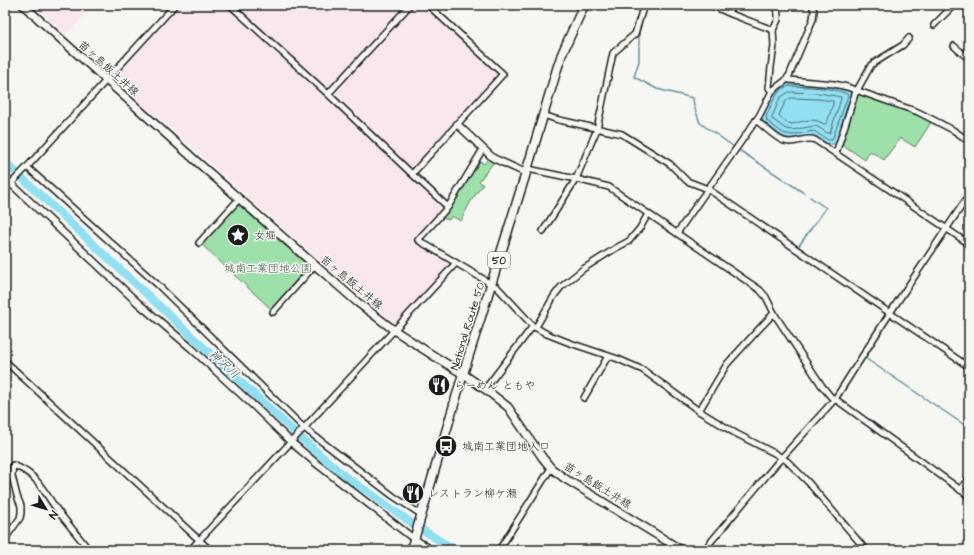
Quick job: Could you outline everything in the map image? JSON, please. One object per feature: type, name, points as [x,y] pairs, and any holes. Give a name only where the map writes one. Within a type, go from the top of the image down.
[{"type":"highway","name":"National Route 50","points":[[422,516],[562,54],[584,5]]},
{"type":"highway","name":"50","points":[[411,550],[422,516]]},
{"type":"main road","name":"苗ヶ島飯土井線","points":[[24,5],[195,160],[368,311],[394,330],[464,374],[508,408],[551,468],[564,478],[681,550]]},
{"type":"street","points":[[5,190],[175,5]]},
{"type":"street","points":[[230,5],[328,94],[448,207]]},
{"type":"street","points":[[328,94],[410,5]]},
{"type":"street","points":[[412,174],[503,74],[428,5]]},
{"type":"street","points":[[543,231],[576,179],[597,129],[613,53],[635,34],[645,5]]},
{"type":"street","points":[[711,5],[773,30]]},
{"type":"street","points":[[772,91],[770,88],[774,46],[773,30],[778,20],[777,5]]},
{"type":"street","points":[[677,233],[756,120],[772,91],[787,78],[813,19],[814,10],[812,5]]},
{"type":"street","points":[[934,25],[954,5]]},
{"type":"street","points":[[836,153],[857,91],[871,65],[903,45],[909,38]]},
{"type":"street","points":[[954,46],[969,59]]},
{"type":"street","points":[[787,78],[789,80],[834,84],[847,87],[918,112],[953,130],[969,141]]},
{"type":"street","points":[[544,115],[555,119],[622,134],[670,164],[687,181],[708,189],[969,367]]},
{"type":"street","points":[[756,120],[784,141],[795,142],[812,138],[969,244]]},
{"type":"street","points":[[457,124],[493,158],[527,171],[576,179],[609,187],[760,290],[831,397],[888,436],[969,496]]},
{"type":"street","points":[[483,148],[448,207],[418,240],[497,287],[534,327],[547,334],[618,359],[643,370],[700,411],[735,433],[782,457],[796,468],[866,550]]},
{"type":"street","points":[[26,168],[158,285],[303,429],[392,496],[422,516]]},
{"type":"street","points":[[5,178],[138,303],[190,348],[317,464],[432,550]]},
{"type":"street","points":[[704,550],[782,457],[835,399],[890,313],[969,195]]},
{"type":"street","points":[[199,243],[239,198]]},
{"type":"street","points":[[485,389],[534,327],[561,287],[583,269],[629,241],[640,228],[648,214]]},
{"type":"street","points":[[190,550],[456,263]]},
{"type":"street","points":[[273,312],[314,265]]},
{"type":"street","points":[[700,411],[727,364],[774,313]]},
{"type":"street","points":[[584,398],[608,356]]},
{"type":"street","points":[[5,361],[210,550]]},
{"type":"street","points":[[6,550],[5,546],[7,536],[20,518],[21,513],[21,506],[12,476],[13,465],[22,468],[38,482],[89,550]]},
{"type":"street","points":[[500,550],[551,468]]},
{"type":"street","points":[[960,490],[969,479]]},
{"type":"shaded area","points":[[34,5],[94,5],[66,35]]},
{"type":"shaded area","points":[[181,5],[226,5],[444,208],[415,240],[452,265],[397,324],[363,298],[115,79],[115,77]]},
{"type":"shaded area","points":[[235,5],[406,5],[329,88],[326,89]]},
{"type":"shaded area","points":[[413,5],[424,5],[497,73],[497,77],[414,167],[410,167],[333,96],[333,92]]},
{"type":"green space","points":[[859,93],[917,113],[932,121],[915,147],[900,138],[884,160],[870,151],[865,160],[840,143]]},
{"type":"green space","points":[[489,158],[494,162],[479,181],[483,185],[470,202],[461,221],[451,216],[449,220],[442,218],[451,207],[478,159],[484,164]]},
{"type":"green space","name":"城南工業団地公園","points":[[236,206],[240,206],[307,265],[307,268],[271,309],[201,244]]},
{"type":"water","points":[[790,82],[841,87],[853,92],[836,144],[827,144],[813,135],[791,139],[782,137],[762,123],[762,116],[773,93],[785,83]]},
{"type":"waterway","points":[[958,6],[969,13]]},
{"type":"waterway","points":[[639,29],[639,61],[634,77],[657,89],[693,98],[700,123],[733,146]]},
{"type":"waterway","points":[[739,150],[804,193]]},
{"type":"waterway","name":"神沢川","points":[[5,162],[301,438],[346,477],[413,524],[455,550]]},
{"type":"waterway","points":[[798,247],[826,208],[810,197]]},
{"type":"waterway","points":[[796,252],[885,313]]},
{"type":"waterway","points":[[866,355],[865,358],[969,428]]},
{"type":"waterway","points":[[959,485],[969,473]]},
{"type":"waterway","points":[[965,489],[969,492]]},
{"type":"place","name":"女堀","points":[[238,235]]},
{"type":"place","name":"らーめん ともや","points":[[439,385]]},
{"type":"place","name":"城南工業団地入口","points":[[446,446]]},
{"type":"place","name":"レストラン柳ケ瀬","points":[[413,493]]}]
